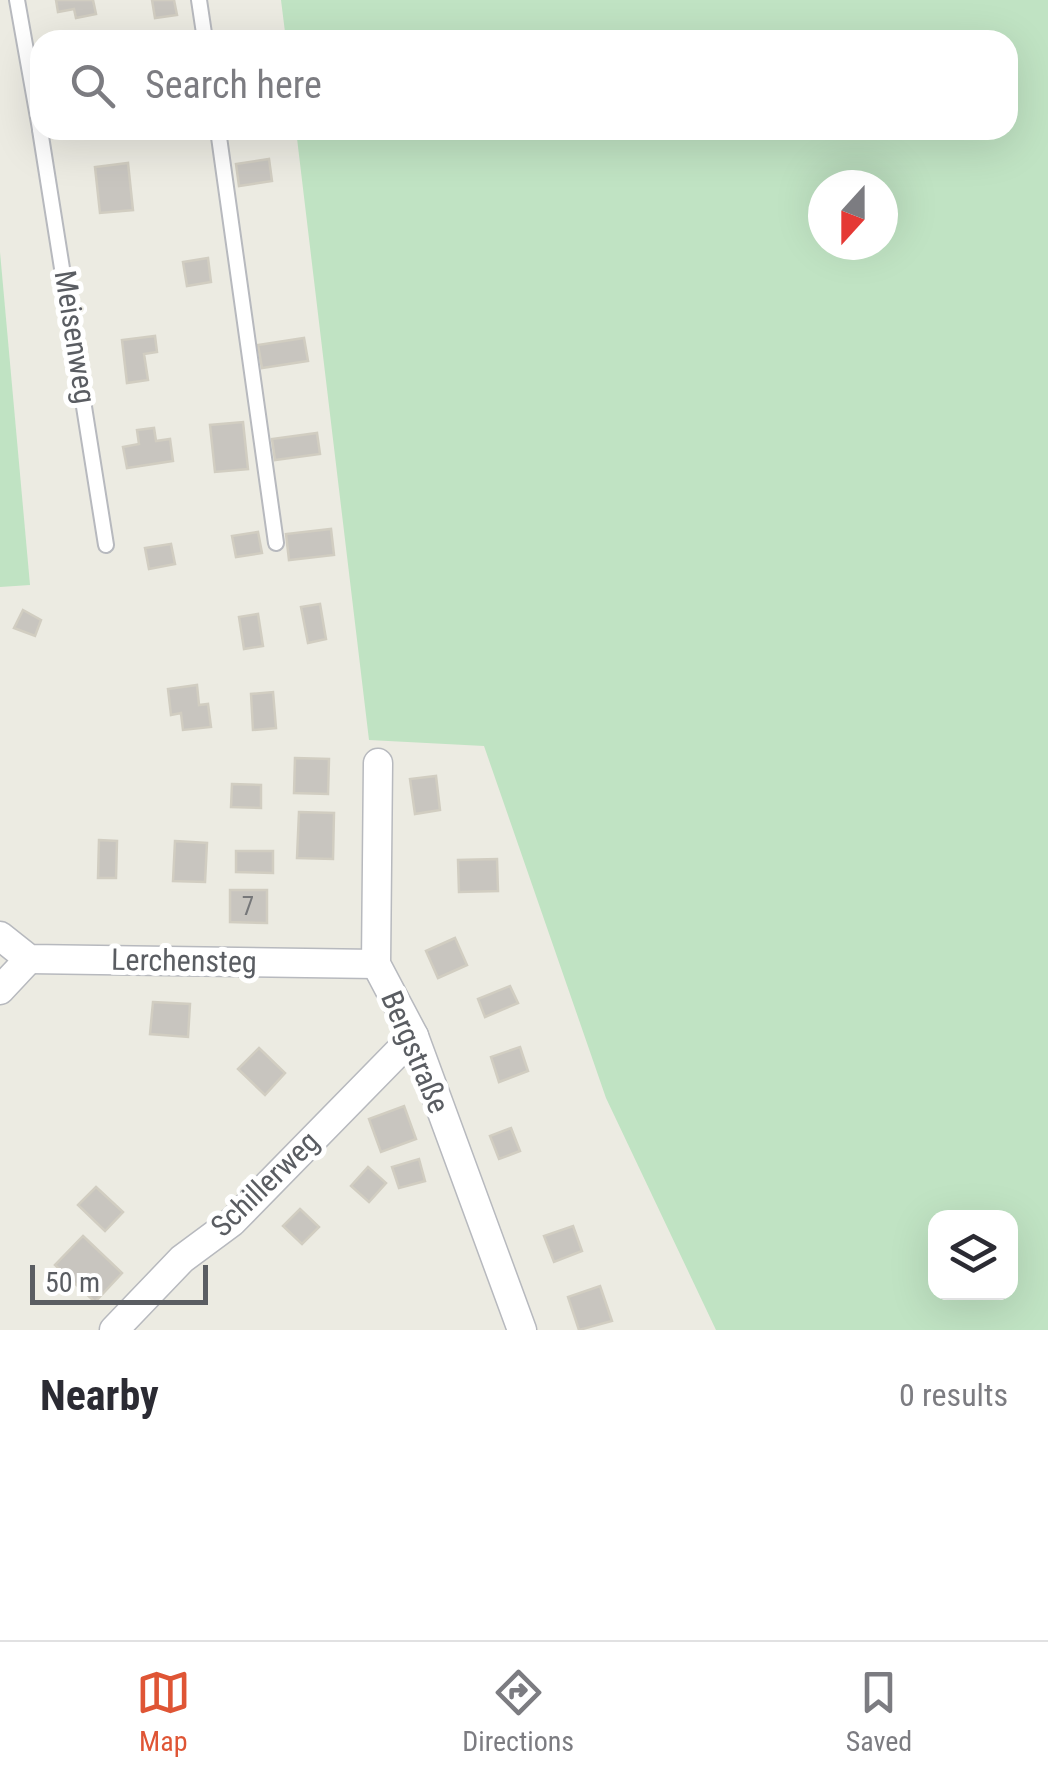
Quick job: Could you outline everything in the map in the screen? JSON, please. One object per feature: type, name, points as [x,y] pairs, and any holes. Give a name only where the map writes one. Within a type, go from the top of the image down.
[{"type":"street","name":"Bergstraße","points":[[378,763],[376,964],[414,1036],[522,1330]]},
{"type":"street","points":[[0,936],[29,959],[0,990]]},
{"type":"street","name":"Lerchensteg","points":[[29,959],[376,964]]},
{"type":"street","name":"Schillerweg","points":[[114,1330],[182,1259],[232,1222],[414,1036]]},
{"type":"lane","name":"Meisenweg","points":[[17,0],[30,73]]},
{"type":"lane","points":[[200,0],[204,30]]},
{"type":"lane","name":"Meisenweg","points":[[42,140],[106,545]]},
{"type":"lane","points":[[219,140],[276,543]]},
{"type":"green space","points":[[281,0],[1048,0],[1048,1330],[716,1330],[606,1098],[484,746],[369,740],[297,140],[1018,140],[1018,30],[285,30]]},
{"type":"green space","points":[[0,252],[30,585],[0,587]]},
{"type":"building","points":[[56,0],[93,0],[96,14],[76,18],[74,9],[58,12]]},
{"type":"building","points":[[152,0],[174,0],[177,15],[155,18]]},
{"type":"building","points":[[269,159],[272,181],[239,186],[236,164]]},
{"type":"building","points":[[128,163],[133,210],[100,213],[95,167]]},
{"type":"building","points":[[208,258],[211,282],[187,286],[183,262]]},
{"type":"building","points":[[155,336],[157,352],[144,354],[148,380],[127,383],[122,340]]},
{"type":"building","points":[[304,338],[308,361],[262,368],[258,345]]},
{"type":"building","points":[[243,422],[248,469],[215,472],[210,425]]},
{"type":"building","points":[[154,428],[156,441],[170,439],[173,461],[127,468],[123,447],[139,444],[137,430]]},
{"type":"building","points":[[317,433],[320,454],[275,460],[272,439]]},
{"type":"building","points":[[331,529],[334,555],[289,560],[286,534]]},
{"type":"building","points":[[258,532],[262,553],[236,557],[232,536]]},
{"type":"building","points":[[171,544],[175,564],[149,569],[145,548]]},
{"type":"building","points":[[320,604],[326,639],[308,643],[301,607]]},
{"type":"building","points":[[23,610],[41,620],[35,636],[14,628]]},
{"type":"building","points":[[258,614],[263,646],[244,649],[239,617]]},
{"type":"building","points":[[197,685],[199,705],[208,704],[211,727],[183,730],[181,713],[171,715],[168,689]]},
{"type":"building","points":[[273,692],[276,728],[253,730],[251,694]]},
{"type":"building","points":[[295,758],[329,759],[328,794],[294,793]]},
{"type":"building","points":[[436,776],[440,810],[415,814],[410,779]]},
{"type":"building","points":[[232,784],[261,785],[261,808],[231,807]]},
{"type":"building","points":[[299,812],[334,813],[333,859],[297,858]]},
{"type":"building","points":[[99,840],[117,841],[116,878],[98,878]]},
{"type":"building","points":[[175,841],[207,843],[205,882],[173,881]]},
{"type":"building","points":[[236,851],[273,851],[273,873],[236,872]]},
{"type":"building","points":[[497,859],[498,891],[459,892],[458,860]]},
{"type":"building","points":[[230,890],[267,890],[267,923],[230,922]]},
{"type":"building","points":[[455,938],[467,965],[438,978],[426,951]]},
{"type":"building","points":[[510,986],[518,1003],[485,1017],[478,999]]},
{"type":"building","points":[[153,1002],[190,1004],[188,1037],[150,1034]]},
{"type":"building","points":[[520,1047],[528,1071],[499,1082],[491,1057]]},
{"type":"building","points":[[259,1048],[285,1073],[265,1095],[238,1069]]},
{"type":"building","points":[[404,1106],[416,1139],[381,1152],[369,1119]]},
{"type":"building","points":[[511,1128],[520,1151],[499,1159],[490,1136]]},
{"type":"building","points":[[419,1159],[425,1181],[399,1188],[392,1167]]},
{"type":"building","points":[[368,1167],[386,1183],[369,1202],[351,1186]]},
{"type":"building","points":[[96,1187],[123,1212],[105,1231],[78,1205]]},
{"type":"building","points":[[300,1209],[319,1227],[302,1244],[283,1226]]},
{"type":"building","points":[[573,1226],[582,1251],[554,1262],[544,1236]]},
{"type":"building","points":[[83,1236],[122,1273],[95,1302],[55,1265]]},
{"type":"building","points":[[600,1286],[612,1321],[579,1330],[568,1297]]}]
